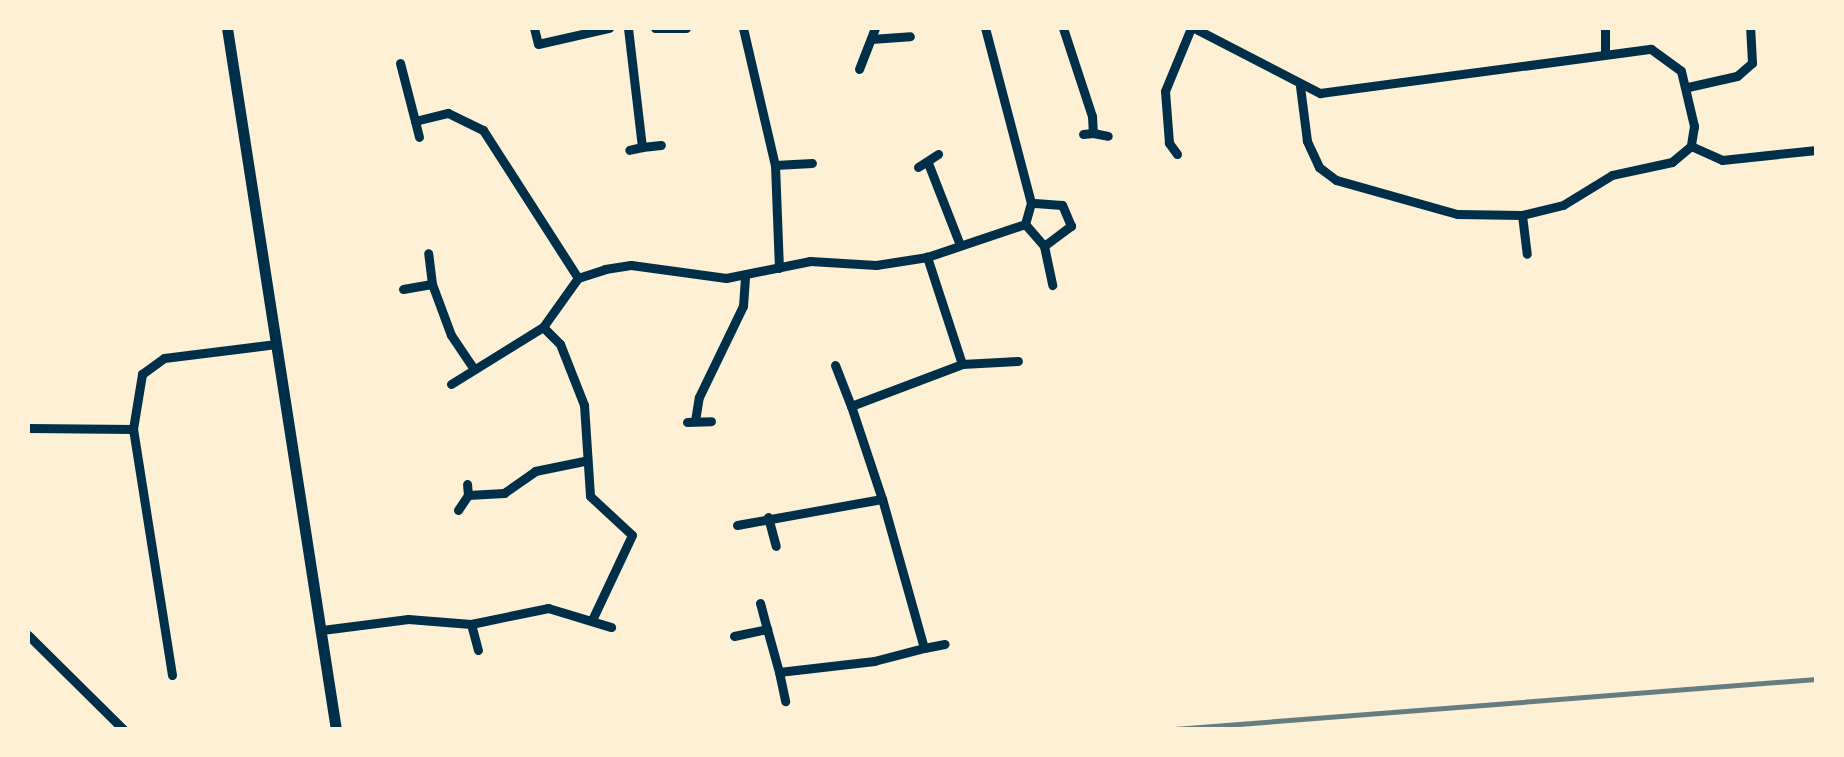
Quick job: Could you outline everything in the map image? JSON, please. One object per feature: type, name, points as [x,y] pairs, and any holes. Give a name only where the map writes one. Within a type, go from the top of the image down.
[{"type":"street","points":[[227,28],[336,730]]},
{"type":"street","points":[[534,28],[538,44],[579,30],[610,28]]},
{"type":"street","points":[[628,28],[642,148]]},
{"type":"street","points":[[655,28],[686,28]]},
{"type":"street","points":[[743,28],[775,164],[779,268]]},
{"type":"street","points":[[859,69],[876,28]]},
{"type":"street","points":[[985,28],[1031,203],[1027,221],[1044,246],[1052,284]]},
{"type":"street","points":[[1063,28],[1088,134],[1108,136]]},
{"type":"street","points":[[1177,154],[1165,142],[1166,82],[1193,28],[1320,93],[1639,47],[1662,54],[1688,87],[1691,146]]},
{"type":"street","points":[[1605,28],[1605,52]]},
{"type":"street","points":[[1688,87],[1737,76],[1752,63],[1750,28]]},
{"type":"street","points":[[871,38],[910,36]]},
{"type":"street","points":[[400,63],[419,137]]},
{"type":"street","points":[[1300,86],[1313,158],[1336,180],[1457,214],[1522,215],[1563,205],[1612,175],[1672,162],[1691,146]]},
{"type":"street","points":[[415,121],[448,113],[483,130],[578,278]]},
{"type":"street","points":[[629,150],[660,145]]},
{"type":"street","points":[[1691,146],[1722,160],[1816,150]]},
{"type":"street","points":[[938,154],[923,165],[960,245]]},
{"type":"street","points":[[775,164],[812,163]]},
{"type":"street","points":[[1031,203],[1058,203],[1070,217],[1066,236],[1044,246]]},
{"type":"street","points":[[1522,215],[1527,254]]},
{"type":"street","points":[[451,384],[472,366],[542,327],[578,278],[631,265],[745,276],[779,268],[927,257],[1027,221]]},
{"type":"street","points":[[428,252],[432,284],[451,335],[472,366]]},
{"type":"street","points":[[927,257],[962,364]]},
{"type":"street","points":[[711,421],[691,421],[743,306],[745,276]]},
{"type":"street","points":[[403,289],[432,284]]},
{"type":"street","points":[[542,327],[560,344],[584,405],[584,461],[599,511],[632,534],[593,618]]},
{"type":"street","points":[[172,675],[133,429],[137,391],[152,364],[276,344]]},
{"type":"street","points":[[851,406],[962,364],[1018,361]]},
{"type":"street","points":[[836,365],[882,499],[924,648]]},
{"type":"street","points":[[28,428],[133,429]]},
{"type":"street","points":[[458,510],[468,490],[504,492],[535,471],[584,461]]},
{"type":"street","points":[[737,525],[882,499]]},
{"type":"street","points":[[768,517],[776,546]]},
{"type":"street","points":[[760,603],[785,700]]},
{"type":"street","points":[[322,630],[408,619],[471,624],[531,610],[569,610],[610,627]]},
{"type":"street","points":[[471,624],[478,650]]},
{"type":"street","points":[[734,636],[767,629]]},
{"type":"street","points":[[28,634],[124,730]]},
{"type":"street","points":[[779,672],[874,661],[946,644]]},
{"type":"railway","points":[[1161,730],[1816,679]]}]
